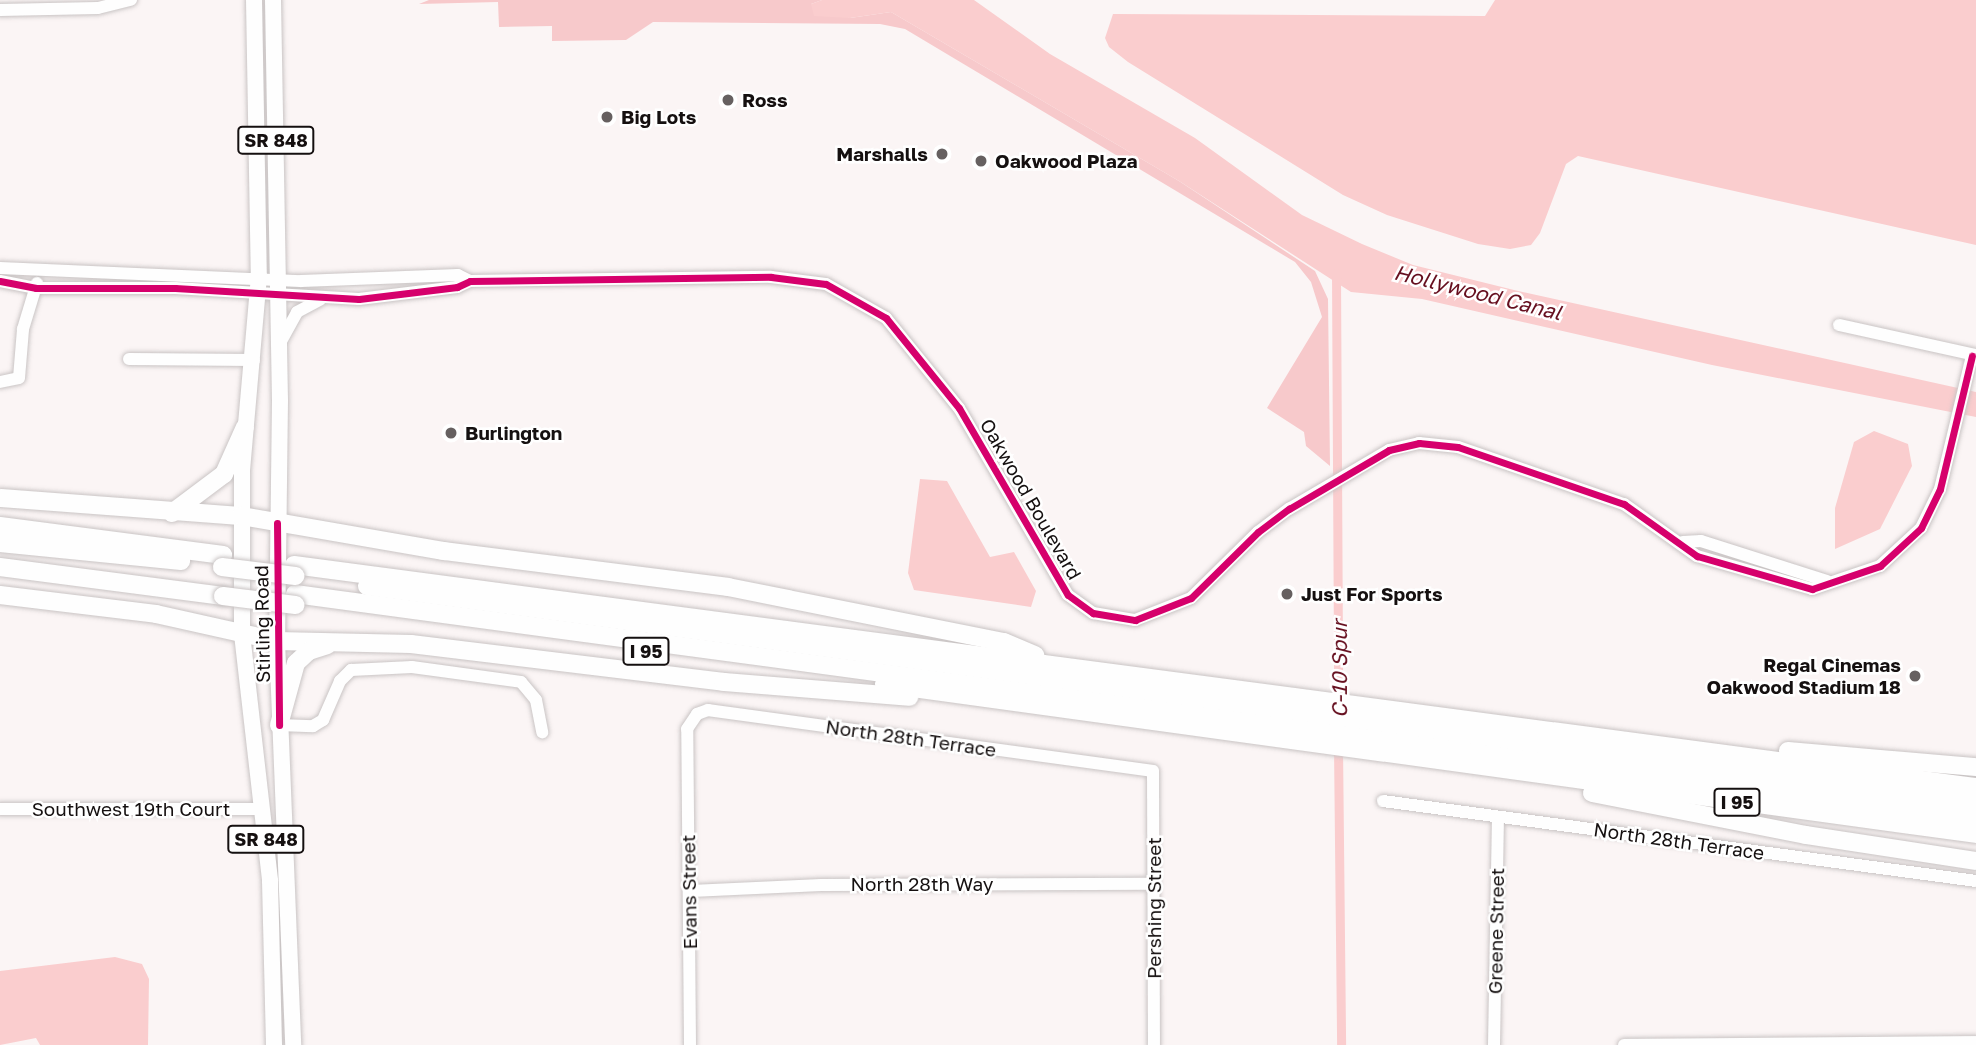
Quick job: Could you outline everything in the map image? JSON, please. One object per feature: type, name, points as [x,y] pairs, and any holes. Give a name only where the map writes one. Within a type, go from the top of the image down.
[{"type":"highway","points":[[172,513],[224,474],[245,427]]},
{"type":"highway","points":[[0,498],[172,513],[241,516],[444,551],[728,587],[1004,642],[1054,663]]},
{"type":"highway","name":"I 95","points":[[0,526],[223,576],[295,585],[958,695],[1317,738],[1360,727],[1616,739],[1976,787]]},
{"type":"highway","points":[[0,542],[223,576]]},
{"type":"highway","points":[[0,559],[223,576]]},
{"type":"highway","name":"I 95","points":[[0,567],[223,576],[1054,663],[1316,704],[1360,727],[1498,769],[1976,834]]},
{"type":"highway","points":[[295,585],[1316,704]]},
{"type":"highway","points":[[295,585],[1317,738]]},
{"type":"highway","points":[[0,595],[102,606],[277,641],[411,644],[880,696],[958,695]]},
{"type":"highway","points":[[279,725],[296,663],[309,651],[340,643]]},
{"type":"highway","points":[[1360,727],[1976,803]]},
{"type":"highway","points":[[1360,727],[1976,820]]},
{"type":"highway","points":[[1616,739],[1976,767]]},
{"type":"highway","points":[[1498,769],[1519,780],[1658,808],[1976,860]]},
{"type":"main road","name":"Stirling Road","points":[[254,0],[259,284],[254,360],[245,427],[241,516],[242,634],[270,892],[274,1045]]},
{"type":"main road","name":"Stirling Road","points":[[274,0],[279,288],[277,641],[293,1045]]},
{"type":"street","points":[[0,3],[101,0]]},
{"type":"street","points":[[0,10],[98,8],[131,0]]},
{"type":"street","points":[[0,268],[38,273],[259,284]]},
{"type":"street","points":[[0,382],[19,378],[23,329],[38,273]]},
{"type":"street","name":"Oakwood Boulevard","points":[[279,288],[458,275],[470,281]]},
{"type":"street","name":"Oakwood Boulevard","points":[[259,284],[324,299],[402,295],[470,281],[771,276],[826,284],[869,304],[886,318],[967,420],[1068,595],[1093,613],[1135,620],[1191,598],[1258,531],[1346,473],[1408,444],[1458,447],[1624,504],[1683,542],[1698,556],[1782,583],[1812,589],[1827,581],[1880,566],[1921,528],[1940,489],[1956,418],[1975,357]]},
{"type":"street","points":[[0,281],[36,288],[259,284]]},
{"type":"street","points":[[279,343],[297,312],[324,299]]},
{"type":"street","points":[[1839,325],[1975,357]]},
{"type":"street","points":[[129,359],[254,360]]},
{"type":"street","points":[[279,725],[313,726],[323,720],[340,681],[351,670],[412,667],[521,682],[536,701],[542,733]]},
{"type":"street","name":"North 28th Terrace","points":[[687,740],[690,723],[708,710],[1153,771]]},
{"type":"street","name":"Evans Street","points":[[687,740],[691,891],[690,1045]]},
{"type":"street","name":"Pershing Street","points":[[1153,771],[1154,1045]]},
{"type":"street","name":"North 28th Terrace","points":[[1383,801],[1976,881]]},
{"type":"street","name":"Southwest 19th Court","points":[[0,809],[262,809]]},
{"type":"street","name":"Greene Street","points":[[1494,1045],[1498,817]]},
{"type":"street","name":"North 28th Way","points":[[691,891],[821,885],[1154,884]]},
{"type":"street","points":[[1624,1045],[1976,1042]]},
{"type":"shaded area","points":[[429,0],[822,0],[811,4],[850,18],[891,12],[1179,181],[1315,271],[1328,299],[1330,466],[1306,446],[1304,432],[1267,408],[1322,317],[1311,282],[1295,262],[905,29],[880,24],[653,22],[626,40],[552,41],[552,26],[499,27],[498,2],[419,4]]},
{"type":"water","name":"Hollywood Canal","points":[[822,0],[974,0],[1050,54],[1195,138],[1302,215],[1362,244],[1413,265],[1514,290],[1976,392],[1976,417],[1712,365],[1422,299],[1351,292],[1179,181],[891,12],[850,18],[814,16],[811,4]]},
{"type":"water","points":[[1495,0],[1976,0],[1976,245],[1578,156],[1566,164],[1540,233],[1531,245],[1510,249],[1478,244],[1387,215],[1343,195],[1128,62],[1109,47],[1105,38],[1113,14],[1485,16]]},
{"type":"water","points":[[1874,431],[1908,444],[1912,466],[1880,529],[1835,549],[1835,508],[1854,442]]},
{"type":"water","points":[[920,479],[947,481],[990,557],[1014,552],[1036,591],[1031,607],[914,590],[908,573]]},
{"type":"water","points":[[115,957],[142,964],[149,979],[148,1045],[40,1045],[36,1038],[0,1045],[0,971]]},
{"type":"waterway","name":"C-10 Spur","points":[[1336,273],[1338,704]]},
{"type":"waterway","name":"C-10 Spur","points":[[1338,746],[1341,1045]]},
{"type":"cycle path","points":[[0,281],[36,288],[175,288],[359,299],[457,287],[470,281],[771,277],[826,284],[886,318],[959,408],[1068,595],[1093,613],[1135,620],[1191,598],[1258,532],[1289,509],[1389,450],[1419,443],[1458,447],[1624,504],[1697,556],[1812,589],[1880,566],[1921,528],[1940,489],[1972,356]]},
{"type":"cycle path","points":[[277,523],[279,725]]},
{"type":"place","name":"Ross","points":[[728,100]]},
{"type":"place","name":"Big Lots","points":[[607,117]]},
{"type":"place","name":"Marshalls","points":[[942,154]]},
{"type":"place","name":"Oakwood Plaza","points":[[981,161]]},
{"type":"place","name":"Burlington","points":[[451,433]]},
{"type":"place","name":"Just For Sports","points":[[1287,594]]},
{"type":"place","name":"Regal Cinemas Oakwood Stadium 18","points":[[1915,676]]}]
